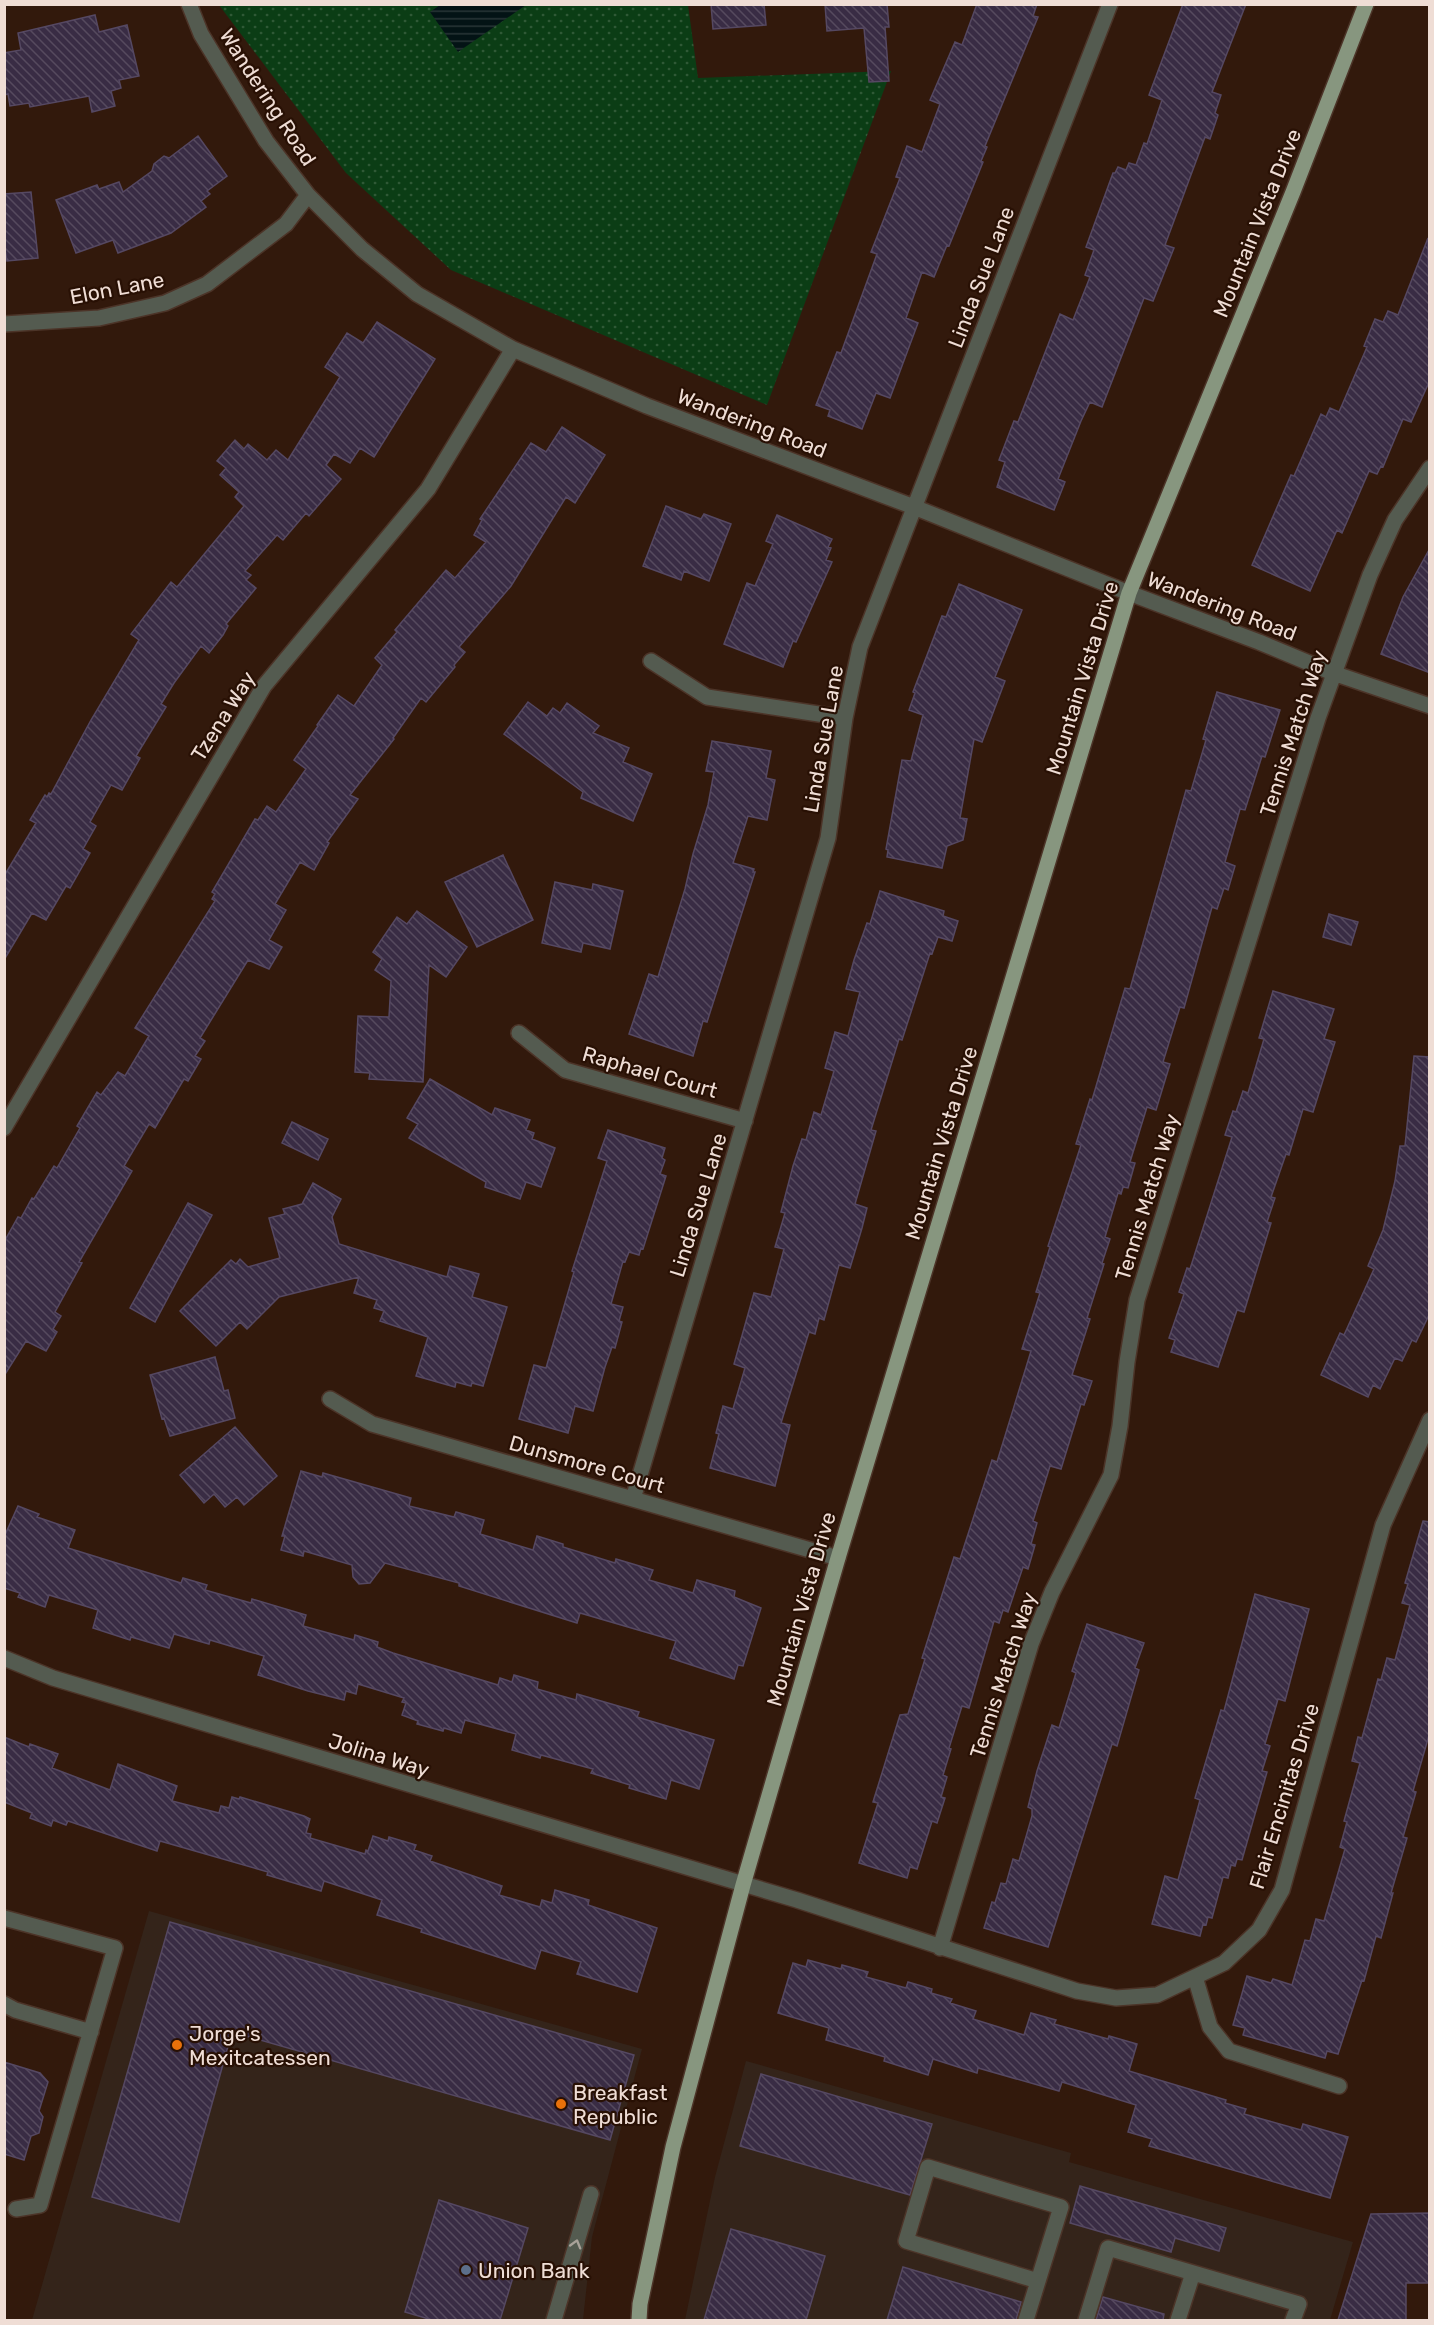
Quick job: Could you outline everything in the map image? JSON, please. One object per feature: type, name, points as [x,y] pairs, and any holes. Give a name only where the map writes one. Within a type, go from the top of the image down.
[{"type":"main road","name":"Mountain Vista Drive","points":[[639,2320],[640,2304],[673,2146],[743,1885],[838,1558],[1129,593],[1293,192],[1366,4]]},
{"type":"street","name":"Wandering Road","points":[[189,4],[201,34],[266,141],[308,195],[362,249],[417,294],[513,349],[647,406],[914,507],[1333,673],[1430,706]]},
{"type":"street","name":"Linda Sue Lane","points":[[633,1499],[828,838],[845,718],[860,647],[1110,4]]},
{"type":"street","name":"Elon Lane","points":[[4,324],[99,318],[165,303],[207,284],[286,224],[308,195]]},
{"type":"street","name":"Tzena Way","points":[[4,1128],[264,686],[428,489],[513,349]]},
{"type":"street","name":"Tennis Match Way","points":[[940,1948],[1031,1644],[1052,1592],[1111,1475],[1137,1300],[1314,729],[1370,575],[1395,520],[1430,468]]},
{"type":"street","points":[[651,661],[707,697],[845,718]]},
{"type":"street","name":"Raphael Court","points":[[519,1033],[566,1070],[745,1121]]},
{"type":"street","name":"Dunsmore Court","points":[[330,1399],[372,1424],[838,1558]]},
{"type":"street","name":"Flair Encinitas Drive","points":[[743,1885],[816,1906],[1077,1991],[1116,1998],[1157,1995],[1224,1963],[1259,1930],[1282,1890],[1383,1525],[1430,1419]]},
{"type":"street","name":"Jolina Way","points":[[4,1658],[53,1678],[743,1885]]},
{"type":"street","points":[[4,1918],[115,1948],[40,2205],[16,2209]]},
{"type":"street","points":[[1195,1977],[1210,2027],[1228,2051],[1340,2086]]},
{"type":"street","points":[[4,2004],[15,2010],[91,2032]]},
{"type":"street","points":[[1026,2320],[1038,2282],[1061,2207],[928,2167],[906,2241],[1038,2282]]},
{"type":"street","points":[[554,2320],[591,2194]]},
{"type":"street","points":[[1086,2320],[1108,2248],[1299,2304],[1293,2320]]},
{"type":"street","points":[[1178,2320],[1193,2273]]},
{"type":"shaded area","points":[[440,5],[526,5],[458,52],[430,12]]},
{"type":"shaded area","points":[[149,1911],[642,2049],[592,2237],[583,2320],[32,2320]]},
{"type":"shaded area","points":[[746,2061],[1071,2153],[1069,2162],[1353,2242],[1330,2320],[685,2320],[715,2177]]},
{"type":"green space","points":[[219,5],[688,5],[698,78],[891,71],[767,405],[451,270],[346,173]]},
{"type":"building","points":[[711,4],[764,4],[766,25],[713,29]]},
{"type":"building","points":[[825,4],[887,4],[889,27],[885,27],[889,81],[869,82],[864,28],[827,31]]},
{"type":"building","points":[[977,4],[1037,4],[1033,16],[1038,17],[985,146],[987,147],[981,161],[983,162],[949,246],[947,245],[934,277],[922,272],[906,318],[918,323],[890,398],[876,393],[862,429],[828,416],[830,410],[816,405],[837,352],[841,353],[877,254],[871,252],[900,178],[896,177],[907,146],[922,152],[940,104],[930,100],[955,42],[962,45]]},
{"type":"building","points":[[1183,4],[1246,4],[1212,92],[1221,95],[1215,113],[1218,115],[1210,139],[1205,137],[1165,245],[1174,248],[1153,301],[1144,298],[1102,407],[1090,402],[1081,421],[1058,479],[1065,482],[1054,510],[997,487],[1005,462],[999,460],[1014,421],[1018,422],[1060,314],[1073,320],[1090,277],[1085,275],[1094,250],[1086,247],[1113,173],[1118,167],[1126,170],[1129,163],[1136,165],[1144,143],[1147,144],[1162,100],[1149,95]]},
{"type":"building","points":[[95,15],[99,32],[127,25],[139,76],[119,80],[121,88],[111,91],[115,106],[92,112],[89,96],[30,107],[29,103],[10,106],[8,94],[4,95],[4,53],[21,50],[18,33]]},
{"type":"building","points":[[198,136],[227,176],[207,191],[210,194],[201,201],[206,207],[171,233],[118,253],[113,240],[76,253],[56,200],[97,185],[99,189],[119,182],[123,192],[152,171],[154,164],[164,156],[169,158]]},
{"type":"building","points":[[31,192],[38,258],[7,261],[4,244],[4,194]]},
{"type":"building","points":[[1428,238],[1430,380],[1411,422],[1403,419],[1383,467],[1381,466],[1377,474],[1369,471],[1342,533],[1337,530],[1310,591],[1252,565],[1291,475],[1294,476],[1321,414],[1326,417],[1330,408],[1339,412],[1367,347],[1364,346],[1375,319],[1383,322],[1388,311],[1398,315]]},
{"type":"building","points":[[377,322],[435,359],[374,457],[360,448],[350,463],[334,454],[326,465],[341,479],[309,516],[306,513],[283,540],[277,535],[245,571],[251,575],[246,580],[256,588],[226,624],[228,626],[223,635],[209,653],[201,646],[174,683],[161,704],[166,707],[136,756],[140,758],[122,790],[111,785],[90,822],[96,826],[83,849],[90,853],[70,888],[66,886],[46,920],[32,913],[4,960],[4,876],[36,823],[30,820],[45,795],[47,797],[49,793],[51,794],[91,720],[139,640],[131,634],[171,582],[177,587],[244,506],[235,497],[239,492],[220,475],[226,468],[217,461],[235,440],[244,449],[248,444],[267,460],[276,450],[288,460],[340,377],[325,367],[347,333],[363,343]]},
{"type":"building","points":[[562,427],[605,455],[575,503],[566,497],[511,586],[459,647],[465,652],[454,665],[455,667],[426,702],[421,698],[394,739],[350,795],[358,799],[327,842],[329,843],[314,870],[300,862],[275,904],[286,910],[269,940],[282,947],[269,969],[248,960],[200,1038],[205,1041],[195,1056],[201,1059],[188,1081],[184,1079],[155,1128],[149,1124],[124,1166],[132,1171],[79,1262],[82,1263],[55,1312],[61,1316],[53,1329],[57,1332],[46,1351],[26,1341],[4,1376],[4,1242],[18,1217],[21,1218],[54,1166],[57,1168],[80,1128],[77,1126],[97,1092],[101,1095],[118,1072],[125,1076],[149,1036],[135,1028],[215,901],[212,899],[215,894],[212,892],[255,819],[258,820],[267,806],[276,812],[306,769],[294,760],[317,725],[338,695],[354,706],[382,665],[375,658],[397,632],[395,630],[446,570],[455,578],[486,542],[474,535],[482,520],[480,519],[531,443],[546,452]]},
{"type":"building","points":[[666,506],[701,519],[704,514],[731,524],[709,581],[684,571],[681,580],[643,566]]},
{"type":"building","points":[[777,515],[832,539],[826,560],[832,562],[796,642],[793,641],[783,667],[724,644],[747,583],[755,586],[773,544],[766,541]]},
{"type":"building","points":[[1430,548],[1430,673],[1381,654],[1403,597]]},
{"type":"building","points":[[959,584],[1022,610],[995,677],[1005,681],[982,742],[974,739],[960,818],[967,819],[963,840],[947,846],[942,868],[887,857],[888,850],[886,849],[902,760],[911,761],[923,715],[909,710],[915,693],[913,692],[942,616],[946,617]]},
{"type":"building","points":[[1217,692],[1280,710],[1245,810],[1240,809],[1225,862],[1235,866],[1228,890],[1224,888],[1217,909],[1212,907],[1184,1008],[1180,1007],[1163,1062],[1170,1064],[1156,1110],[1147,1107],[1130,1162],[1135,1163],[1128,1188],[1123,1187],[1121,1194],[1118,1193],[1105,1237],[1110,1239],[1087,1318],[1090,1319],[1072,1375],[1092,1381],[1084,1405],[1081,1404],[1061,1469],[1050,1466],[1033,1521],[1037,1523],[1031,1544],[1035,1545],[1028,1569],[1023,1567],[1008,1612],[1003,1610],[999,1623],[994,1621],[969,1708],[962,1706],[949,1748],[951,1749],[943,1775],[947,1777],[941,1797],[945,1798],[937,1823],[932,1821],[917,1869],[910,1867],[907,1878],[859,1863],[878,1803],[873,1802],[900,1715],[908,1714],[925,1659],[922,1658],[954,1557],[960,1559],[992,1460],[997,1462],[1031,1351],[1022,1349],[1040,1293],[1036,1292],[1050,1247],[1048,1246],[1081,1145],[1076,1144],[1090,1099],[1092,1100],[1125,988],[1130,989],[1186,790],[1191,791],[1206,740],[1203,739]]},
{"type":"building","points":[[528,702],[547,716],[553,708],[560,713],[567,703],[599,726],[593,733],[629,748],[623,762],[652,774],[633,821],[581,798],[583,792],[504,734]]},
{"type":"building","points":[[712,741],[771,751],[766,778],[775,780],[767,820],[748,816],[733,863],[754,869],[753,872],[755,872],[707,1022],[703,1021],[693,1056],[629,1034],[649,974],[658,977],[685,889],[708,805],[714,772],[706,771]]},
{"type":"building","points":[[503,855],[533,920],[477,947],[445,882]]},
{"type":"building","points":[[555,882],[592,890],[593,884],[623,891],[610,949],[583,943],[581,952],[542,943]]},
{"type":"building","points":[[880,891],[944,911],[943,916],[958,921],[952,941],[938,937],[932,954],[930,953],[902,1040],[899,1039],[871,1130],[876,1131],[855,1204],[867,1208],[862,1228],[850,1268],[839,1265],[824,1320],[819,1318],[815,1334],[809,1332],[781,1423],[790,1425],[775,1486],[710,1468],[719,1434],[716,1433],[723,1406],[733,1409],[745,1368],[734,1364],[754,1293],[771,1297],[784,1249],[775,1247],[785,1213],[781,1212],[793,1166],[802,1139],[806,1140],[814,1112],[821,1115],[834,1071],[825,1068],[835,1032],[848,1036],[860,992],[846,989],[854,960],[867,923],[870,924]]},
{"type":"building","points":[[417,911],[467,947],[446,977],[429,965],[423,1082],[369,1079],[370,1073],[355,1072],[358,1016],[389,1017],[391,981],[375,970],[382,959],[373,952],[397,917],[407,924]]},
{"type":"building","points":[[1329,914],[1358,922],[1351,945],[1323,937]]},
{"type":"building","points":[[1273,991],[1334,1009],[1324,1039],[1335,1042],[1313,1112],[1303,1109],[1289,1155],[1286,1154],[1271,1197],[1275,1198],[1267,1222],[1271,1223],[1244,1312],[1237,1310],[1218,1367],[1171,1352],[1175,1340],[1169,1338],[1184,1294],[1179,1292],[1187,1268],[1190,1269],[1232,1137],[1225,1135],[1243,1091],[1248,1093],[1264,1039],[1259,1038]]},
{"type":"building","points":[[1414,1056],[1430,1057],[1430,1313],[1416,1342],[1412,1340],[1402,1361],[1395,1358],[1380,1389],[1373,1385],[1368,1397],[1321,1375],[1340,1333],[1344,1335],[1374,1269],[1368,1266],[1383,1230],[1395,1181],[1400,1146],[1405,1146]]},
{"type":"building","points":[[430,1079],[492,1115],[495,1108],[530,1120],[526,1130],[534,1133],[532,1139],[555,1148],[541,1187],[526,1182],[520,1199],[485,1187],[486,1182],[409,1138],[418,1124],[407,1118]]},
{"type":"building","points":[[292,1122],[328,1139],[318,1160],[282,1143]]},
{"type":"building","points":[[608,1130],[665,1148],[662,1158],[665,1160],[660,1174],[666,1176],[643,1249],[641,1248],[639,1255],[629,1252],[625,1262],[623,1261],[611,1304],[623,1307],[619,1321],[622,1322],[615,1348],[612,1347],[605,1367],[593,1411],[575,1406],[568,1433],[519,1419],[534,1365],[546,1368],[574,1272],[572,1271],[607,1161],[598,1158]]},
{"type":"building","points":[[313,1183],[341,1199],[332,1217],[339,1244],[447,1277],[450,1266],[479,1274],[472,1297],[507,1307],[483,1386],[456,1382],[455,1387],[416,1376],[428,1337],[380,1321],[384,1311],[374,1308],[377,1300],[354,1293],[359,1277],[279,1297],[247,1329],[240,1322],[216,1346],[180,1311],[231,1260],[236,1264],[240,1259],[248,1267],[280,1258],[269,1218],[285,1214],[283,1209],[302,1204]]},
{"type":"building","points":[[188,1203],[212,1215],[155,1322],[130,1308]]},
{"type":"building","points":[[215,1357],[224,1391],[228,1390],[235,1418],[170,1436],[164,1418],[162,1419],[150,1375]]},
{"type":"building","points":[[235,1427],[277,1476],[244,1505],[237,1497],[225,1507],[214,1494],[204,1503],[180,1475]]},
{"type":"building","points":[[301,1471],[322,1477],[323,1473],[411,1498],[409,1506],[454,1517],[456,1512],[484,1520],[480,1534],[533,1550],[537,1536],[563,1544],[563,1547],[615,1563],[616,1559],[653,1570],[649,1580],[693,1593],[697,1580],[735,1591],[734,1597],[761,1608],[743,1666],[738,1665],[734,1679],[670,1658],[676,1641],[580,1613],[577,1623],[459,1586],[459,1583],[385,1563],[370,1583],[359,1584],[353,1577],[352,1565],[304,1551],[303,1556],[281,1550],[285,1536],[282,1536]]},
{"type":"building","points":[[18,1506],[39,1514],[37,1517],[75,1530],[68,1548],[181,1583],[183,1578],[207,1585],[205,1590],[251,1603],[252,1599],[306,1615],[303,1626],[354,1640],[355,1635],[378,1642],[377,1647],[393,1653],[498,1685],[500,1678],[512,1682],[514,1675],[538,1682],[537,1689],[576,1700],[577,1694],[639,1712],[637,1717],[714,1740],[699,1789],[671,1780],[666,1799],[591,1773],[593,1769],[512,1750],[516,1734],[465,1720],[461,1733],[417,1724],[418,1721],[402,1715],[406,1703],[402,1702],[404,1698],[358,1684],[356,1694],[346,1691],[344,1700],[308,1691],[258,1675],[264,1656],[210,1640],[209,1644],[174,1634],[169,1648],[131,1637],[130,1640],[93,1628],[98,1610],[49,1595],[45,1607],[18,1597],[20,1593],[4,1588],[4,1537]]},
{"type":"building","points":[[1423,1521],[1430,1522],[1430,1732],[1413,1791],[1416,1792],[1403,1837],[1407,1838],[1381,1938],[1376,1936],[1364,1981],[1362,1980],[1338,2054],[1327,2051],[1325,2058],[1243,2035],[1245,2028],[1233,2025],[1247,1976],[1271,1983],[1273,1979],[1292,1985],[1305,1940],[1310,1941],[1316,1919],[1324,1921],[1345,1849],[1340,1847],[1347,1822],[1344,1821],[1360,1763],[1352,1761],[1358,1737],[1362,1738],[1378,1679],[1381,1680],[1387,1658],[1395,1660],[1410,1605],[1402,1603],[1408,1584],[1405,1583]]},
{"type":"building","points":[[1255,1594],[1309,1609],[1285,1701],[1278,1699],[1265,1744],[1270,1746],[1262,1771],[1267,1772],[1242,1860],[1237,1859],[1235,1866],[1231,1865],[1228,1878],[1223,1877],[1212,1918],[1208,1917],[1206,1925],[1203,1924],[1200,1936],[1152,1924],[1165,1876],[1178,1880],[1200,1800],[1195,1798],[1221,1710],[1224,1711]]},
{"type":"building","points":[[1087,1624],[1144,1643],[1135,1668],[1139,1670],[1117,1746],[1112,1744],[1048,1947],[984,1928],[1001,1883],[1006,1884],[1013,1859],[1019,1861],[1032,1816],[1032,1809],[1028,1807],[1037,1771],[1052,1725],[1059,1728],[1076,1673],[1072,1671]]},
{"type":"building","points":[[4,1737],[29,1747],[30,1744],[58,1754],[52,1768],[110,1790],[118,1764],[177,1786],[172,1801],[219,1813],[221,1806],[229,1808],[232,1797],[239,1799],[240,1797],[304,1816],[310,1819],[306,1833],[311,1834],[310,1838],[365,1854],[373,1836],[388,1841],[389,1837],[416,1845],[414,1850],[432,1856],[430,1861],[502,1886],[499,1895],[540,1907],[542,1900],[552,1903],[555,1890],[589,1900],[588,1905],[657,1928],[637,1992],[577,1974],[581,1962],[541,1950],[535,1969],[421,1932],[422,1929],[377,1915],[382,1900],[324,1881],[321,1891],[267,1875],[268,1872],[160,1841],[157,1851],[68,1821],[66,1825],[53,1820],[51,1826],[30,1818],[32,1813],[4,1802]]},
{"type":"building","points":[[170,1922],[634,2055],[610,2140],[232,2032],[179,2222],[92,2197]]},
{"type":"building","points":[[808,1960],[841,1969],[842,1965],[868,1972],[866,1977],[906,1988],[908,1982],[932,1989],[931,1993],[952,1999],[950,2003],[976,2011],[973,2019],[1024,2035],[1031,2013],[1056,2020],[1054,2024],[1108,2039],[1109,2036],[1137,2044],[1129,2071],[1226,2100],[1225,2103],[1246,2109],[1244,2114],[1301,2130],[1303,2124],[1348,2137],[1330,2198],[1149,2146],[1152,2139],[1128,2132],[1136,2105],[1062,2082],[1059,2091],[978,2068],[977,2073],[933,2059],[928,2075],[884,2061],[885,2057],[826,2040],[829,2028],[778,2013],[793,1963],[806,1967]]},
{"type":"building","points":[[4,2062],[40,2073],[48,2082],[39,2111],[43,2117],[39,2133],[31,2136],[24,2160],[4,2154]]},
{"type":"building","points":[[761,2074],[932,2124],[910,2195],[740,2146]]},
{"type":"building","points":[[1080,2186],[1226,2228],[1219,2251],[1175,2238],[1171,2252],[1070,2223]]},
{"type":"building","name":"Union Bank","points":[[439,2200],[528,2228],[500,2320],[432,2320],[405,2312]]},
{"type":"building","points":[[1430,2213],[1430,2283],[1406,2283],[1406,2320],[1338,2320],[1371,2214]]},
{"type":"building","points":[[731,2229],[825,2256],[806,2320],[704,2320]]},
{"type":"building","points":[[903,2267],[1021,2302],[1016,2320],[887,2320]]},
{"type":"building","points":[[1103,2297],[1164,2314],[1163,2320],[1096,2320]]},
{"type":"place","name":"Jorge's Mexitcatessen","points":[[177,2045]]},
{"type":"place","name":"Breakfast Republic","points":[[561,2104]]},
{"type":"place","name":"Union Bank","points":[[466,2270]]}]
